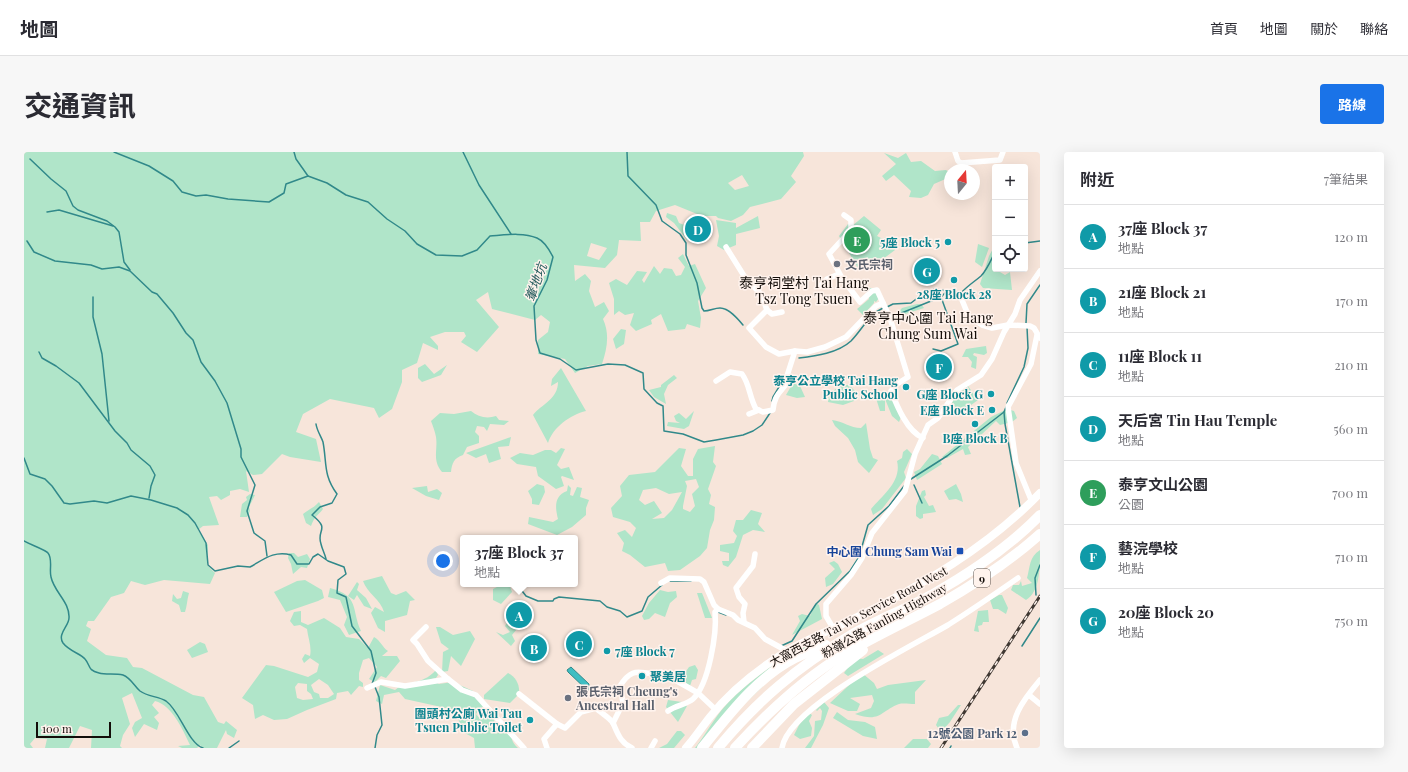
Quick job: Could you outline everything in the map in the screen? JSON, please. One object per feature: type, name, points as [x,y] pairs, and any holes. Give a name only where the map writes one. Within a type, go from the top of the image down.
[{"type":"highway","name":"粉嶺公路 Fanling Highway","points":[[718,748],[749,712],[780,683],[802,666],[852,635],[962,577],[990,557],[1040,515]]},
{"type":"highway","name":"粉嶺公路 Fanling Highway","points":[[735,748],[764,718],[804,682],[845,654],[968,587],[1017,553],[1040,534]]},
{"type":"highway","points":[[702,748],[721,724],[764,680],[795,658],[852,635]]},
{"type":"highway","points":[[752,748],[781,717],[809,691],[881,635]]},
{"type":"main road","name":"大窩西支路 Tai Wo Service Road West","points":[[686,748],[716,710],[742,683],[782,648],[833,628],[902,595],[958,561],[1004,527],[1040,493]]},
{"type":"street","points":[[955,152],[960,163],[1000,160],[1003,152]]},
{"type":"street","points":[[844,215],[851,220],[851,230],[829,254],[839,274],[860,302],[872,291],[877,290],[887,312],[908,377],[897,384],[891,391],[905,420],[914,432],[923,438]]},
{"type":"street","points":[[726,247],[746,279],[761,294],[767,310],[772,314],[782,312]]},
{"type":"street","points":[[833,628],[826,616],[826,604],[851,575],[862,558],[872,533],[905,491],[915,454],[928,425],[938,418],[957,390],[981,375],[992,359],[1008,325],[1015,314],[1020,300],[1040,271]]},
{"type":"street","points":[[820,286],[827,279],[839,274]]},
{"type":"street","points":[[962,300],[969,316],[982,325],[992,328],[1008,325],[1030,326],[1034,328],[1039,336],[1031,364],[1008,407],[1016,463],[1032,502]]},
{"type":"street","points":[[767,310],[749,328],[766,347],[779,354],[796,351],[807,352],[825,347],[846,337],[876,306],[884,304]]},
{"type":"street","points":[[782,386],[788,376],[796,351]]},
{"type":"street","points":[[716,381],[730,372],[742,374],[748,382],[751,399],[756,409],[763,412],[771,410],[776,395],[790,378],[788,376]]},
{"type":"street","points":[[749,414],[759,410]]},
{"type":"street","points":[[744,622],[743,613],[745,604],[739,597],[736,588],[753,566],[755,554]]},
{"type":"street","points":[[661,583],[670,578],[700,579],[704,582],[717,610],[710,662],[706,676],[698,693],[687,703],[668,711]]},
{"type":"street","points":[[782,748],[788,736],[797,725],[830,694],[961,617],[1018,578]]},
{"type":"street","points":[[717,610],[733,614],[755,628],[766,639],[782,648]]},
{"type":"street","points":[[426,627],[413,640],[428,661],[462,690],[476,695],[524,748]]},
{"type":"street","points":[[613,723],[623,703],[620,686],[625,679],[639,671],[654,674],[661,672],[698,693],[716,710]]},
{"type":"street","points":[[371,686],[386,681],[405,686],[448,679]]},
{"type":"street","points":[[1017,748],[1013,734],[1014,720],[1040,680]]},
{"type":"street","points":[[520,694],[564,728],[581,712],[596,708],[613,723],[615,731],[624,744],[632,748]]},
{"type":"street","points":[[1029,695],[1040,704]]},
{"type":"street","points":[[547,748],[544,739],[557,724]]},
{"type":"street","points":[[651,748],[654,741]]},
{"type":"green space","points":[[24,152],[803,152],[804,156],[791,176],[796,182],[781,199],[750,207],[743,215],[731,221],[718,218],[716,216],[702,216],[675,205],[656,211],[650,222],[640,222],[641,241],[619,240],[617,255],[605,268],[574,265],[575,281],[585,274],[591,281],[589,291],[595,307],[604,302],[609,311],[603,319],[607,342],[602,364],[588,366],[575,373],[565,359],[538,354],[538,340],[548,332],[550,322],[541,315],[535,320],[492,309],[488,292],[476,300],[499,327],[477,352],[461,342],[466,336],[464,332],[445,332],[430,337],[438,346],[438,350],[423,343],[417,363],[402,370],[402,382],[392,409],[379,418],[374,408],[330,399],[303,414],[296,432],[316,439],[321,462],[290,457],[282,454],[262,474],[253,475],[246,471],[249,492],[240,489],[230,491],[230,495],[221,500],[217,496],[209,497],[219,525],[203,526],[198,530],[208,545],[207,565],[215,573],[210,584],[164,580],[145,585],[131,581],[124,593],[111,597],[94,621],[88,621],[86,626],[91,629],[87,641],[106,655],[127,658],[133,667],[142,668],[193,695],[204,697],[218,722],[224,724],[226,721],[237,730],[234,738],[227,734],[226,730],[217,748],[202,748],[200,745],[197,748],[182,748],[178,746],[190,745],[176,719],[167,707],[155,701],[152,705],[159,713],[154,717],[159,723],[157,730],[144,724],[135,737],[132,728],[135,722],[142,718],[132,693],[122,698],[130,724],[123,735],[120,746],[122,748],[91,748],[92,730],[80,726],[69,748],[45,748],[47,739],[35,738],[30,744],[33,748],[24,748]],"holes":[[[742,175],[749,186],[735,190],[728,183]],[[591,243],[607,248],[599,260],[587,256]]]},
{"type":"green space","points":[[884,153],[898,158],[906,153],[911,162],[921,161],[935,171],[944,170],[944,180],[934,184],[928,195],[921,198],[909,197],[911,191],[894,175],[886,181],[882,176],[896,164]]},
{"type":"green space","points":[[667,213],[676,216],[679,223],[698,230],[698,241],[687,240],[674,223],[666,217]]},
{"type":"green space","points":[[758,216],[760,228],[736,234],[736,245],[724,250],[717,246],[719,236],[716,220],[736,223],[736,228]]},
{"type":"green space","points":[[864,216],[881,230],[877,236],[883,239],[886,237],[891,240],[890,247],[894,246],[895,250],[883,259],[879,269],[858,268],[839,236],[848,224],[852,226]]},
{"type":"green space","points":[[978,244],[989,248],[982,267],[975,262]]},
{"type":"green space","points":[[992,250],[992,272],[1000,272],[1005,275],[1010,272],[1012,290],[983,288],[980,284]]},
{"type":"green space","points":[[683,254],[689,266],[695,264],[706,288],[698,301],[701,318],[700,328],[687,324],[685,329],[668,331],[661,314],[651,320],[652,324],[636,331],[630,325],[634,313],[625,315],[619,311],[614,315],[614,299],[609,283],[616,279],[627,285],[637,271],[647,272],[642,280],[644,283],[654,266],[660,274],[664,268],[672,269],[676,276],[681,275],[685,267],[678,258]]},
{"type":"green space","points":[[866,288],[873,288],[879,298],[876,302],[874,301],[874,303],[863,315],[857,309],[869,299]]},
{"type":"green space","points":[[921,304],[924,308],[905,314],[896,320],[896,315],[902,308]]},
{"type":"green space","points":[[621,329],[626,330],[624,344],[616,349],[613,339]]},
{"type":"green space","points":[[986,346],[987,353],[984,355],[974,353],[973,355],[977,357],[976,369],[971,367],[972,362],[968,357],[962,357],[966,349]]},
{"type":"green space","points":[[425,364],[434,374],[447,365],[441,375],[422,382],[418,378],[418,368]]},
{"type":"green space","points":[[561,368],[586,411],[574,415],[563,422],[550,437],[548,443],[533,415],[549,401],[555,393],[558,382],[551,386],[552,379]]},
{"type":"green space","points":[[674,375],[677,378],[668,385],[664,394],[666,404],[654,397],[649,390],[661,387],[661,385]]},
{"type":"green space","points":[[793,383],[800,386],[805,397],[797,398],[786,395]]},
{"type":"green space","points":[[841,385],[849,385],[855,391],[854,401],[843,405],[828,402],[829,394]]},
{"type":"green space","points":[[968,386],[978,400],[960,413],[952,403],[956,395]]},
{"type":"green space","points":[[885,391],[889,393],[901,417],[899,422],[892,416],[885,399],[885,411],[880,411],[875,395]]},
{"type":"green space","points":[[1007,409],[1014,411],[1017,418],[1012,422],[1000,425],[996,421],[968,447],[971,454],[965,455],[963,449],[947,458],[942,457],[991,417]]},
{"type":"green space","points":[[471,411],[483,417],[496,416],[499,420],[509,421],[504,425],[490,424],[487,431],[484,427],[477,426],[475,432],[479,436],[479,443],[467,447],[463,455],[454,461],[451,472],[442,472],[436,459],[436,437],[431,421],[440,413],[454,414]]},
{"type":"green space","points":[[694,411],[689,426],[684,429],[667,426],[668,422],[680,423],[676,421],[674,416],[679,413],[686,419]]},
{"type":"green space","points":[[832,420],[857,428],[861,428],[866,423],[870,449],[873,458],[878,460],[869,473],[858,462],[855,450],[848,438],[835,426]]},
{"type":"green space","points":[[511,437],[509,446],[498,447],[501,459],[489,463],[486,454],[476,458],[466,453]]},
{"type":"green space","points":[[715,446],[713,462],[716,466],[708,489],[711,495],[709,504],[715,507],[714,520],[710,530],[707,548],[700,556],[680,570],[668,571],[665,563],[645,567],[630,555],[622,551],[624,543],[617,533],[625,530],[632,537],[636,528],[630,522],[613,517],[611,508],[622,496],[620,486],[629,475],[655,472],[679,448],[686,449],[681,466],[688,476],[693,476],[693,459],[698,449]],"holes":[[[696,479],[699,487],[692,494],[695,506],[690,512],[683,509],[687,486],[685,481]],[[656,488],[669,494],[682,492],[672,510],[664,518],[652,519],[662,513],[654,501],[645,505],[639,500],[643,490]]]},
{"type":"green space","points":[[561,448],[565,449],[557,465],[561,469],[569,467],[574,480],[562,476],[564,486],[556,489],[538,476],[536,467],[517,464],[510,458],[520,453],[533,455],[545,450],[551,450],[556,453]]},
{"type":"green space","points":[[907,449],[912,454],[904,472],[906,478],[882,509],[873,515],[871,509],[886,493],[894,481],[897,475],[897,461],[902,458],[903,452]]},
{"type":"green space","points":[[932,454],[938,456],[942,464],[917,480],[914,472],[920,469]]},
{"type":"green space","points":[[537,484],[544,486],[545,492],[539,505],[532,504],[532,499],[528,491]]},
{"type":"green space","points":[[956,484],[963,502],[956,499],[949,500],[944,491]]},
{"type":"green space","points":[[568,485],[571,488],[570,495],[573,496],[577,487],[582,488],[580,497],[589,500],[586,508],[586,515],[572,527],[557,535],[528,524],[529,517],[553,522],[558,519],[556,502],[563,493],[567,491]]},
{"type":"green space","points":[[427,486],[428,492],[437,489],[442,493],[439,500],[426,496],[412,488]]},
{"type":"green space","points":[[925,490],[926,495],[924,497],[929,506],[933,505],[936,512],[923,514],[923,518],[920,519],[916,516],[916,506],[922,491]]},
{"type":"green space","points":[[250,494],[255,495],[249,507],[250,511],[247,517],[240,517],[242,504],[247,500],[246,497]]},
{"type":"green space","points":[[319,502],[323,509],[312,522],[311,526],[306,523],[303,514]]},
{"type":"green space","points":[[751,510],[762,513],[758,524],[765,532],[753,530],[743,535],[736,557],[728,567],[723,565],[722,561],[729,561],[729,553],[720,551],[720,545],[734,543],[737,536],[733,531],[736,520],[743,520]]},
{"type":"green space","points":[[1040,550],[1037,585],[1031,596],[1026,600],[1011,590],[1013,585],[1019,585],[1021,581],[1022,586],[1032,583],[1027,578],[1032,559]]},
{"type":"green space","points":[[289,553],[294,553],[298,557],[307,554],[310,559],[307,568],[301,567],[293,574],[288,558]]},
{"type":"green space","points":[[834,561],[838,564],[842,572],[833,584],[826,587],[825,578],[835,569],[829,563]]},
{"type":"green space","points":[[382,576],[391,593],[396,595],[406,591],[415,600],[410,601],[407,615],[385,621],[385,632],[378,628],[371,613],[375,607],[384,612],[363,581]]},
{"type":"green space","points":[[305,580],[322,590],[324,598],[286,612],[274,592],[297,581]]},
{"type":"green space","points":[[357,582],[359,584],[357,590],[366,598],[372,609],[364,606],[357,595],[354,600],[348,596]]},
{"type":"green space","points":[[497,587],[510,587],[512,592],[501,604],[493,600],[493,589]]},
{"type":"green space","points":[[330,588],[340,591],[350,599],[353,604],[361,631],[349,635],[344,625],[347,617],[340,600],[328,597]]},
{"type":"green space","points":[[660,590],[668,592],[676,591],[677,597],[670,603],[665,617],[655,613],[649,619],[644,620],[642,616],[649,603]]},
{"type":"green space","points":[[183,591],[189,593],[185,612],[181,612],[179,605],[172,601],[173,594],[177,599],[181,598]]},
{"type":"green space","points":[[697,593],[702,593],[712,618],[705,618]]},
{"type":"green space","points":[[1002,595],[1008,608],[1006,614],[998,609],[993,609],[990,600]]},
{"type":"green space","points":[[816,603],[819,605],[822,619],[792,635],[800,621],[798,616],[802,614],[810,616]]},
{"type":"green space","points":[[988,610],[989,622],[983,622],[982,625],[978,626],[979,632],[974,631],[978,611]]},
{"type":"green space","points":[[301,611],[301,622],[308,625],[324,618],[340,628],[346,637],[359,639],[368,648],[374,637],[388,651],[382,656],[397,656],[400,661],[386,678],[381,676],[375,682],[369,679],[377,667],[369,658],[363,660],[359,673],[359,680],[363,683],[363,687],[359,686],[351,695],[348,691],[337,693],[336,699],[287,719],[274,720],[263,715],[255,719],[253,705],[242,698],[266,665],[274,666],[308,677],[317,672],[319,664],[310,658],[304,663],[302,659],[305,654],[310,656],[310,642],[307,629],[300,625],[294,626],[290,621],[294,612]],"holes":[[[319,679],[328,685],[334,694],[328,698],[320,698],[319,694],[314,692],[311,685]],[[298,683],[307,684],[307,691],[311,694],[313,699],[303,700],[297,698],[295,687]]]},
{"type":"green space","points":[[510,618],[517,623],[517,629],[512,635],[515,641],[511,646],[496,632],[503,635],[510,632],[505,626]]},
{"type":"green space","points":[[436,627],[440,627],[453,635],[470,631],[475,639],[461,666],[451,656],[448,671],[442,672],[443,652],[449,649],[441,643]]},
{"type":"green space","points":[[200,642],[205,644],[208,652],[192,658],[187,650]]},
{"type":"green space","points":[[814,644],[820,645],[791,659],[699,748],[695,748],[722,710],[744,688],[779,661],[803,648]]},
{"type":"green space","points":[[878,650],[884,654],[848,676],[844,673],[855,658],[863,659]]},
{"type":"green space","points":[[695,665],[698,670],[696,679],[692,680],[690,686],[680,680],[689,667]]},
{"type":"green space","points":[[436,670],[438,675],[436,678],[431,679],[439,684],[453,682],[473,691],[473,695],[484,705],[476,714],[480,719],[491,711],[495,713],[494,722],[506,723],[511,727],[512,739],[518,748],[475,748],[474,738],[463,732],[455,710],[405,699],[399,692],[384,695],[382,704],[376,701],[380,685],[395,690],[405,684],[425,679]]},
{"type":"green space","points":[[508,673],[517,682],[519,694],[510,703],[484,699],[484,695]]},
{"type":"green space","points":[[862,673],[874,683],[877,689],[888,685],[926,680],[915,692],[915,704],[899,704],[875,717],[855,714],[871,708],[874,701],[872,695],[850,698],[860,704],[857,711],[848,711],[830,703]]},
{"type":"green space","points":[[668,700],[682,702],[687,706],[678,722],[666,707]]},
{"type":"green space","points":[[824,702],[829,708],[823,725],[811,748],[805,748],[814,736],[815,721],[821,720],[822,711],[820,708],[817,711],[816,710]]},
{"type":"green space","points":[[958,705],[961,705],[950,722],[941,732],[936,725],[939,718],[948,716]]},
{"type":"green space","points":[[837,712],[848,720],[865,722],[875,727],[877,739],[863,736],[833,718]]},
{"type":"green space","points":[[809,713],[812,715],[809,721],[812,728],[811,736],[800,739],[794,735],[799,725]]},
{"type":"green space","points":[[677,731],[681,731],[685,735],[674,748],[659,748],[667,744]]},
{"type":"green space","points":[[913,739],[927,739],[931,744],[928,748],[904,748]]},
{"type":"water","points":[[571,667],[589,684],[588,691],[568,672],[567,670]]},
{"type":"waterway","points":[[114,152],[149,166],[173,181],[182,192],[196,196],[206,195],[228,199],[269,202],[284,193],[286,184],[308,176]]},
{"type":"waterway","name":"輋地坑","points":[[294,152],[296,159],[308,176],[327,183],[346,195],[368,202],[387,219],[405,231],[417,244],[436,255],[462,256],[477,250],[490,236],[520,234],[540,239],[553,257],[547,280],[534,306],[536,340],[540,353],[560,359],[576,370],[608,364],[625,365],[643,373],[644,389],[657,403],[663,406],[664,431],[683,434],[704,442],[716,440],[743,435],[753,431],[762,425],[770,413]]},
{"type":"waterway","points":[[463,152],[479,185],[511,234]]},
{"type":"waterway","points":[[627,152],[628,176],[656,205],[662,221],[680,234],[686,243],[686,255],[697,283],[702,308],[704,311],[723,308],[733,314],[743,325]]},
{"type":"waterway","points":[[30,159],[66,191],[73,206],[78,210],[107,221],[115,227],[119,232],[124,262],[130,270]]},
{"type":"waterway","points":[[47,212],[59,210],[113,226]]},
{"type":"waterway","points":[[27,241],[34,252],[55,261],[91,265],[102,269],[119,267],[130,271],[152,292],[157,294],[173,313],[186,333],[193,340],[201,362],[215,381],[227,403],[241,449],[241,457],[255,485],[247,511],[254,533],[265,541],[267,556]]},
{"type":"waterway","points":[[1028,243],[1040,241]]},
{"type":"waterway","points":[[887,307],[893,304],[911,303],[924,293],[935,289],[961,293],[983,274],[992,258]]},
{"type":"waterway","points":[[1026,323],[1027,304],[1040,285]]},
{"type":"waterway","points":[[897,321],[899,314],[941,297],[947,291]]},
{"type":"waterway","points":[[93,297],[93,317],[102,354],[109,421]]},
{"type":"waterway","points":[[933,349],[941,351],[958,344],[941,297]]},
{"type":"waterway","points":[[799,358],[826,353],[846,345],[855,337],[874,314],[883,308]]},
{"type":"waterway","points":[[1007,403],[1024,367],[1028,348],[1027,327]]},
{"type":"waterway","points":[[39,352],[42,358],[56,366],[79,383],[131,450],[150,466],[155,475],[149,498]]},
{"type":"waterway","name":"輋地坑","points":[[772,401],[779,387]]},
{"type":"waterway","points":[[1006,407],[1004,412],[1005,424],[1020,507]]},
{"type":"waterway","points":[[911,479],[947,456],[1004,412]]},
{"type":"waterway","points":[[316,424],[323,442],[327,475],[337,494],[332,503],[320,507],[312,515],[318,520],[322,527],[320,539],[326,559]]},
{"type":"waterway","points":[[24,458],[30,474],[45,479],[64,503],[70,504],[94,501],[107,503],[131,496],[177,508],[188,515],[195,523],[206,543],[208,565],[215,571],[238,566],[250,567],[269,556],[279,554],[291,555],[297,564],[309,564],[313,557],[318,554],[328,561],[344,567],[346,574],[338,580],[337,593],[346,597],[352,626],[371,651],[376,673],[372,684]]},
{"type":"waterway","points":[[914,485],[922,503]]},
{"type":"waterway","points":[[781,646],[792,641],[816,604],[850,571],[859,557],[868,525],[889,506],[904,486]]},
{"type":"waterway","points":[[24,541],[44,550],[49,555],[53,582],[69,612],[69,618],[61,636],[63,643],[68,648],[83,657],[93,671],[102,674],[123,675],[143,693],[166,701],[176,712],[188,734],[198,745],[203,748]]},
{"type":"waterway","points":[[1036,595],[1035,578],[1040,565]]},
{"type":"waterway","points":[[670,581],[691,581]]},
{"type":"waterway","points":[[519,587],[526,596],[538,601],[553,601],[559,597],[600,601],[607,607],[620,611],[627,617],[642,611],[648,597],[662,585]]},
{"type":"waterway","points":[[718,612],[726,615]]},
{"type":"waterway","points":[[1022,646],[1040,618]]},
{"type":"waterway","points":[[375,687],[379,697],[382,725],[377,735],[375,748]]},
{"type":"waterway","points":[[229,748],[239,741]]},
{"type":"railway","points":[[941,748],[1040,596]]},
{"type":"place","name":"天后宮 Tin Hau Temple","points":[[698,229]]},
{"type":"place","name":"泰亨文山公園","points":[[857,240]]},
{"type":"place","name":"5座 Block 5","points":[[948,242]]},
{"type":"place","name":"文氏宗祠","points":[[837,264]]},
{"type":"place","name":"20座 Block 20","points":[[927,271]]},
{"type":"place","name":"28座 Block 28","points":[[954,280]]},
{"type":"place","name":"藝浣學校","points":[[939,367]]},
{"type":"place","name":"泰亨公立學校 Tai Hang Public School","points":[[906,387]]},
{"type":"place","name":"G座 Block G","points":[[991,394]]},
{"type":"place","name":"E座 Block E","points":[[992,410]]},
{"type":"place","name":"B座 Block B","points":[[975,424]]},
{"type":"place","name":"中心圍 Chung Sam Wai","points":[[960,551]]},
{"type":"place","name":"37座 Block 37","points":[[519,615]]},
{"type":"place","name":"11座 Block 11","points":[[579,644]]},
{"type":"place","name":"21座 Block 21","points":[[534,648]]},
{"type":"place","name":"7座 Block 7","points":[[607,651]]},
{"type":"place","name":"聚美居","points":[[642,676]]},
{"type":"place","name":"張氏宗祠 Cheung's Ancestral Hall","points":[[568,698]]},
{"type":"place","name":"圍頭村公廁 Wai Tau Tsuen Public Toilet","points":[[530,720]]},
{"type":"place","name":"12號公園 Park 12","points":[[1025,733]]},
{"type":"district","name":"泰亨祠堂村 Tai Hang Tsz Tong Tsuen","points":[[804,290]]},
{"type":"district","name":"泰亨中心圍 Tai Hang Chung Sum Wai","points":[[928,326]]}]
